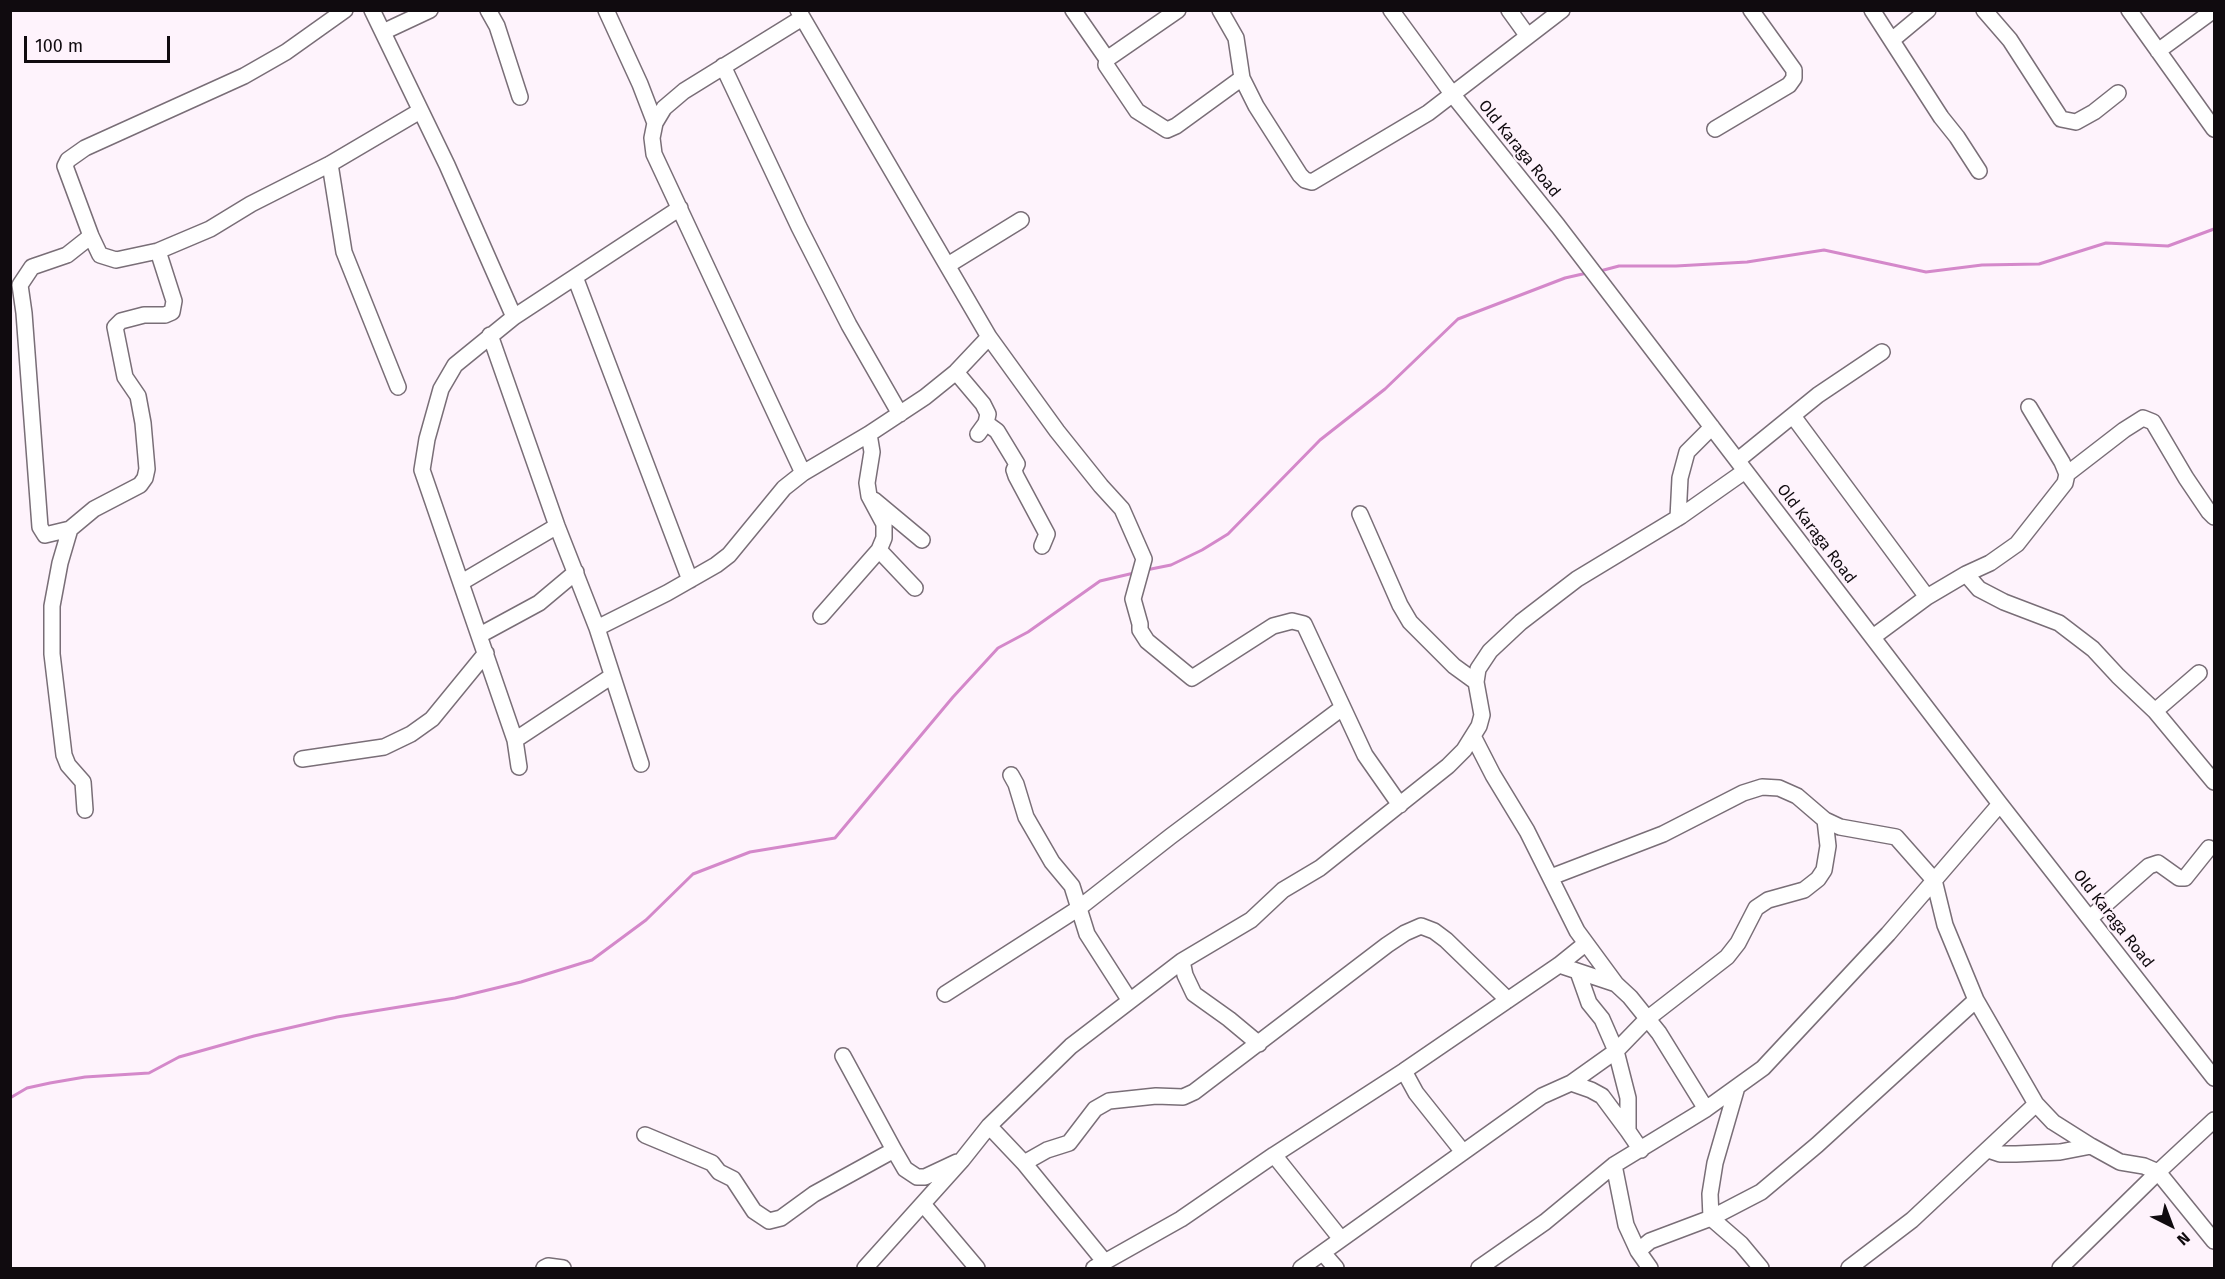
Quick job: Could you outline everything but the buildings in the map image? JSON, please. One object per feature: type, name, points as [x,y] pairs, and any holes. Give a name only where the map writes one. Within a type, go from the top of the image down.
[{"type":"street","points":[[345,10],[286,52],[244,76],[85,148],[68,160],[65,166],[100,255],[116,260],[158,251],[210,229],[251,204],[330,164],[420,111]]},
{"type":"street","points":[[372,10],[447,165],[514,317]]},
{"type":"street","points":[[382,32],[430,10]]},
{"type":"street","points":[[488,10],[497,26],[520,96]]},
{"type":"street","points":[[606,10],[655,123]]},
{"type":"street","points":[[1073,10],[1107,59],[1106,65],[1137,111],[1167,130],[1176,126],[1242,78]]},
{"type":"street","points":[[1107,59],[1178,10]]},
{"type":"street","points":[[1220,10],[1236,38],[1242,78],[1256,106],[1300,175],[1311,182],[1408,126],[1453,95],[1527,35],[1562,10]]},
{"type":"street","name":"Old Karaga Road","points":[[1391,10],[1453,95],[1558,226],[2000,804],[2214,1078]]},
{"type":"street","points":[[1509,10],[1527,35]]},
{"type":"street","points":[[1715,129],[1789,85],[1794,78],[1794,70],[1751,10]]},
{"type":"street","points":[[1872,10],[1979,171]]},
{"type":"street","points":[[1892,40],[1928,10]]},
{"type":"street","points":[[1984,10],[2010,40],[2061,119],[2076,122],[2094,112],[2118,93]]},
{"type":"street","points":[[2129,10],[2214,129]]},
{"type":"street","points":[[2158,51],[2214,10]]},
{"type":"street","points":[[803,472],[654,154],[652,138],[655,123],[664,108],[684,91],[800,14],[989,337],[1057,431],[1122,509],[1144,560],[1133,599],[1140,630],[1147,641],[1192,678],[1273,626],[1292,621],[1304,624],[1365,755],[1400,805]]},
{"type":"street","points":[[723,66],[849,326],[900,414]]},
{"type":"street","points":[[330,164],[344,252],[398,387]]},
{"type":"street","points":[[519,767],[515,740],[422,470],[427,439],[441,389],[455,365],[490,335],[680,208]]},
{"type":"street","points":[[948,265],[1022,220]]},
{"type":"street","points":[[91,236],[67,255],[32,267],[20,285],[40,527],[45,535],[70,529],[94,509],[140,484],[145,478],[147,469],[138,396],[125,377],[115,327],[121,321],[132,318],[144,315],[165,315],[172,312],[174,301],[158,251]]},
{"type":"street","points":[[575,277],[690,580]]},
{"type":"street","points":[[490,335],[557,526],[597,628],[641,764]]},
{"type":"street","points":[[597,628],[690,580],[729,555],[784,488],[803,472],[900,414],[956,372],[989,337]]},
{"type":"street","points":[[865,1269],[962,1160],[989,1126],[1071,1046],[1182,961],[1251,920],[1283,890],[1320,868],[1366,829],[1448,766],[1464,750],[1482,715],[1476,682],[1478,669],[1490,651],[1521,622],[1577,579],[1678,518],[1742,466],[1793,416],[1882,352]]},
{"type":"street","points":[[956,372],[983,404],[988,414],[982,429],[997,431],[1017,464],[1014,470],[1016,476],[1047,534],[1042,546]]},
{"type":"street","points":[[1873,637],[1927,597],[1990,563],[2017,544],[2065,483],[2067,474],[2062,462],[2029,407]]},
{"type":"street","points":[[1793,416],[1927,597]]},
{"type":"street","points":[[2067,474],[2143,418],[2153,422],[2186,478],[2214,517]]},
{"type":"street","points":[[1678,518],[1680,478],[1687,452],[1712,427]]},
{"type":"street","points":[[821,616],[879,550],[884,538],[884,524],[869,496],[867,483],[872,452],[869,434]]},
{"type":"street","points":[[869,496],[922,540]]},
{"type":"street","points":[[1360,514],[1400,605],[1410,622],[1454,666],[1476,682]]},
{"type":"street","points":[[462,582],[557,526]]},
{"type":"street","points":[[70,529],[60,563],[52,606],[52,654],[64,755],[68,765],[83,783],[86,810]]},
{"type":"street","points":[[879,550],[915,588]]},
{"type":"street","points":[[480,635],[539,603],[576,572]]},
{"type":"street","points":[[1966,574],[1979,589],[1995,598],[2059,623],[2093,649],[2155,711],[2214,782]]},
{"type":"street","points":[[302,759],[384,747],[411,734],[432,719],[486,653]]},
{"type":"street","points":[[2155,711],[2199,674]]},
{"type":"street","points":[[515,740],[612,676]]},
{"type":"street","points":[[945,994],[1079,908],[1342,708]]},
{"type":"street","points":[[1473,736],[1493,775],[1522,821],[1585,944],[1672,1053],[1706,1110]]},
{"type":"street","points":[[1011,775],[1026,817],[1052,862],[1072,886],[1087,934],[1130,1001]]},
{"type":"street","points":[[1551,878],[1663,834],[1743,793],[1762,787],[1779,788],[1797,796],[1825,820],[1840,827],[1896,837],[1934,880],[1945,925],[1976,1000],[2036,1104],[2053,1122],[2091,1146],[2120,1162],[2158,1172],[2214,1240]]},
{"type":"street","points":[[1479,1269],[1545,1222],[1614,1165],[1706,1110],[1763,1068],[1888,934],[2000,804]]},
{"type":"street","points":[[1301,1269],[1542,1096],[1571,1083],[1616,1051],[1647,1019],[1726,957],[1738,943],[1756,908],[1768,900],[1804,890],[1818,879],[1824,870],[1828,846],[1825,820]]},
{"type":"street","points":[[2090,918],[2149,866],[2158,863],[2179,878],[2186,878],[2209,848]]},
{"type":"street","points":[[1024,1163],[1047,1150],[1069,1143],[1095,1109],[1109,1101],[1156,1096],[1183,1097],[1194,1092],[1387,945],[1421,926],[1434,931],[1446,940],[1508,1000]]},
{"type":"street","points":[[989,1126],[1024,1163],[1099,1265],[1181,1219],[1274,1155],[1404,1071],[1559,965],[1585,944]]},
{"type":"street","points":[[1182,961],[1185,975],[1194,994],[1259,1044]]},
{"type":"street","points":[[1559,965],[1616,984]]},
{"type":"street","points":[[1578,972],[1589,1003],[1602,1019],[1616,1051],[1628,1098],[1628,1131]]},
{"type":"street","points":[[1638,1251],[1650,1241],[1711,1218],[1761,1192],[1825,1138],[1976,1000]]},
{"type":"street","points":[[843,1056],[905,1169],[917,1177],[925,1177],[962,1160]]},
{"type":"street","points":[[1404,1071],[1416,1093],[1463,1152]]},
{"type":"street","points":[[1571,1083],[1602,1096],[1641,1150]]},
{"type":"street","points":[[1737,1087],[1715,1163],[1710,1194],[1711,1218],[1741,1244],[1761,1269]]},
{"type":"street","points":[[1849,1269],[1912,1220],[2036,1104]]},
{"type":"street","points":[[2060,1269],[2214,1120]]},
{"type":"street","points":[[645,1135],[712,1163],[719,1172],[733,1179],[754,1211],[769,1221],[781,1218],[814,1194],[894,1150]]},
{"type":"street","points":[[1988,1150],[2000,1154],[2016,1154],[2060,1152],[2091,1146]]},
{"type":"street","points":[[1274,1155],[1341,1239]]},
{"type":"street","points":[[1614,1165],[1626,1226],[1650,1269]]},
{"type":"street","points":[[923,1204],[977,1269]]},
{"type":"street","points":[[1323,1253],[1336,1269]]},
{"type":"street","points":[[544,1269],[548,1266],[562,1269]]},
{"type":"waterway","points":[[1600,271],[1619,266],[1747,262],[1824,250],[1926,272],[1982,265],[2039,264],[2106,243],[2168,246],[2214,229]]},
{"type":"waterway","points":[[1146,570],[1171,565],[1228,534],[1320,440],[1385,389],[1458,319],[1565,278],[1587,273]]},
{"type":"waterway","points":[[10,1098],[27,1088],[50,1083],[85,1077],[149,1073],[179,1057],[254,1036],[337,1017],[455,998],[521,982],[592,960],[646,920],[693,874],[750,852],[835,838],[953,697],[998,648],[1028,632],[1100,581],[1134,573]]}]
